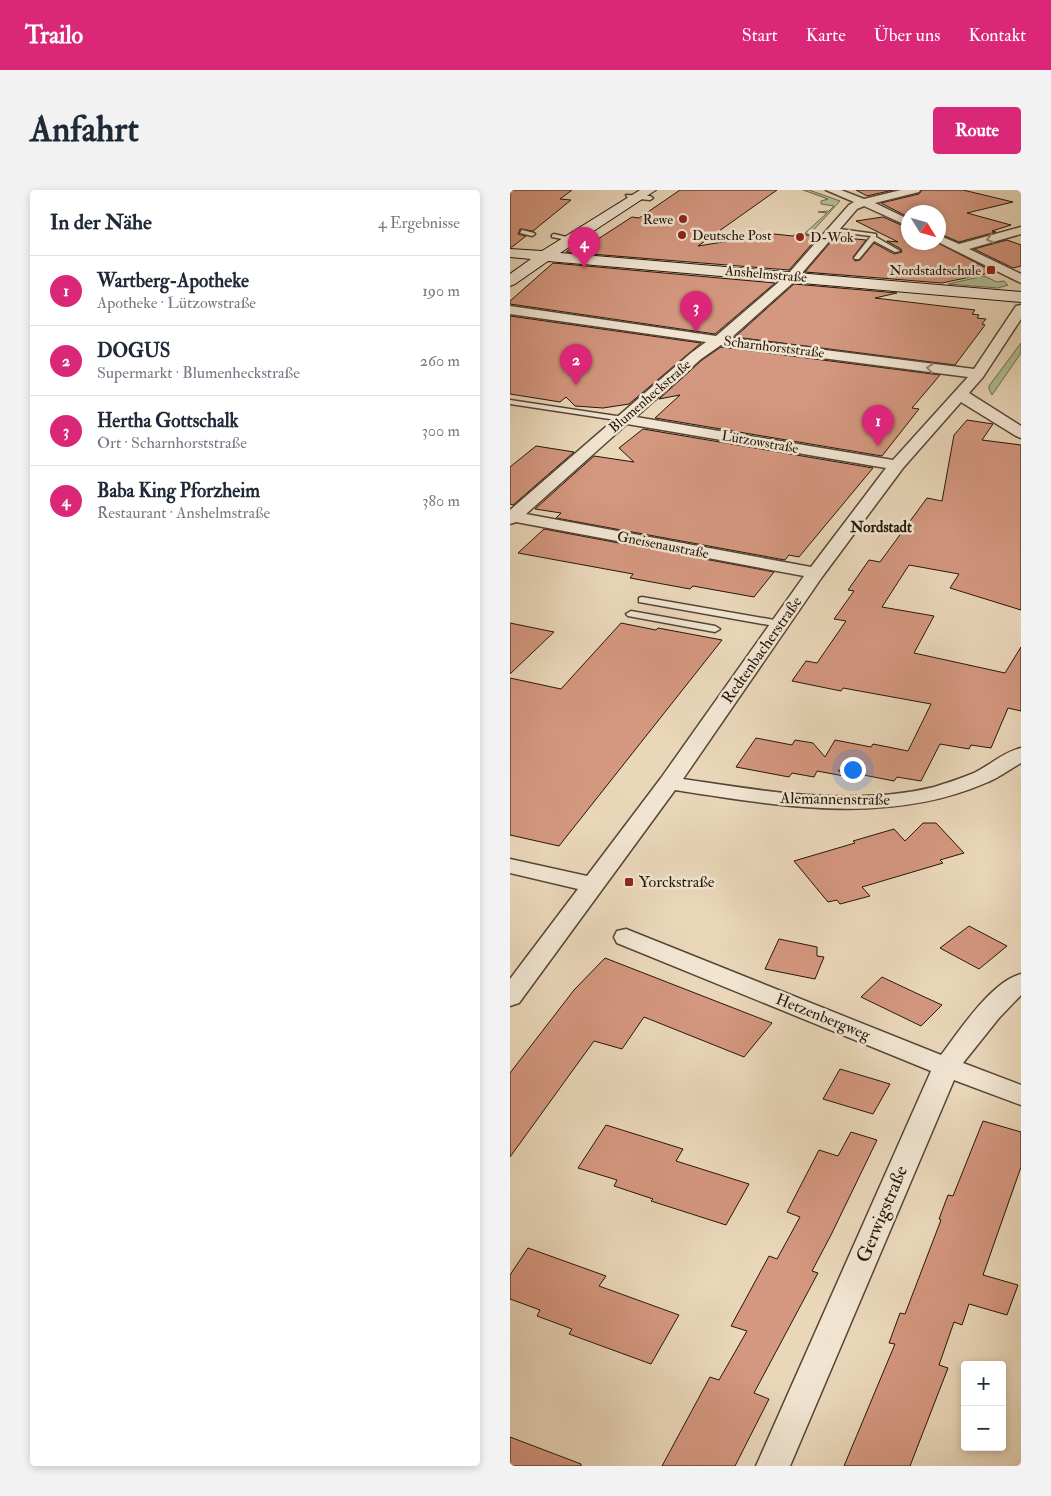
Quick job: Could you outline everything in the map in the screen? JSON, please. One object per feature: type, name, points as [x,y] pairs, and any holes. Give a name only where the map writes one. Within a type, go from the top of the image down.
[{"type":"main road","points":[[511,278],[572,239],[618,214],[642,195]]},
{"type":"main road","name":"Anshelmstraße","points":[[510,252],[1021,297]]},
{"type":"street","points":[[831,190],[864,202],[901,220]]},
{"type":"street","points":[[864,202],[915,190]]},
{"type":"street","name":"Blumenheckstraße","points":[[511,517],[696,356],[718,340],[792,277],[853,207],[864,202]]},
{"type":"street","points":[[958,248],[1021,230]]},
{"type":"street","points":[[946,242],[1021,279]]},
{"type":"street","name":"Redtenbacherstraße","points":[[510,997],[669,783],[815,573],[897,466],[978,374],[1021,308]]},
{"type":"street","name":"Scharnhorststraße","points":[[510,310],[718,340],[978,374]]},
{"type":"street","points":[[961,395],[1021,433]]},
{"type":"street","name":"Lützowstraße","points":[[623,419],[897,466]]},
{"type":"street","name":"Gneisenaustraße","points":[[511,517],[815,573]]},
{"type":"street","name":"Alemannenstraße","points":[[669,783],[770,798],[850,802],[892,801],[927,796],[955,789],[987,775],[1021,754]]},
{"type":"street","points":[[510,866],[594,885]]},
{"type":"street","name":"Hetzenbergweg","points":[[626,937],[946,1067],[1021,1095]]},
{"type":"street","name":"Gerwigstraße","points":[[773,1466],[946,1067],[984,1016],[1021,982]]},
{"type":"lane","points":[[832,230],[874,235],[873,238],[897,251]]},
{"type":"lane","points":[[522,232],[532,234]]},
{"type":"lane","points":[[554,236],[572,239]]},
{"type":"lane","points":[[857,258],[873,238]]},
{"type":"lane","points":[[510,402],[623,419]]},
{"type":"lane","points":[[642,600],[780,624]]},
{"type":"lane","points":[[658,619],[670,605]]},
{"type":"lane","points":[[631,614],[715,629]]},
{"type":"green space","points":[[803,190],[809,190],[840,201],[810,234],[804,234],[827,213],[818,212],[829,211],[834,206],[821,204],[821,201],[828,199]]},
{"type":"green space","points":[[984,276],[997,282],[1004,281],[1008,285],[998,288],[948,284]]},
{"type":"green space","points":[[1021,343],[1021,353],[992,395],[989,386]]},
{"type":"building","points":[[510,190],[572,190],[560,199],[571,200],[533,231],[520,229],[518,234],[526,236],[510,247]]},
{"type":"building","points":[[680,190],[777,190],[698,246],[774,234],[819,236],[789,270],[566,252],[587,237],[598,239],[632,217],[639,218]]},
{"type":"building","points":[[856,190],[893,190],[867,196]]},
{"type":"building","points":[[922,190],[963,190],[1013,202],[967,213],[1011,225],[992,231],[996,232],[959,242],[946,236],[946,205],[901,205],[901,213],[881,203],[919,194]]},
{"type":"building","points":[[883,217],[901,225],[901,249],[887,241],[898,242],[856,221]]},
{"type":"building","points":[[835,237],[866,240],[853,257],[855,261],[860,260],[874,243],[894,254],[902,252],[901,250],[946,250],[946,247],[994,272],[942,283],[805,272]]},
{"type":"building","points":[[1007,240],[1021,245],[1021,266],[1013,268],[974,249]]},
{"type":"building","points":[[553,263],[775,283],[715,334],[510,304],[510,301]]},
{"type":"building","points":[[794,284],[897,293],[875,298],[975,310],[972,314],[979,315],[977,318],[986,319],[982,324],[985,325],[955,365],[735,337]]},
{"type":"building","points":[[510,316],[701,343],[629,404],[603,408],[575,406],[566,397],[560,402],[510,394]]},
{"type":"building","points":[[721,347],[940,375],[912,408],[919,409],[882,456],[655,418],[680,395],[659,399],[702,360]]},
{"type":"building","points":[[967,420],[993,424],[982,440],[1021,445],[1021,610],[950,588],[959,574],[909,565],[882,607],[934,616],[914,653],[1005,673],[1021,647],[1021,711],[1008,708],[991,748],[971,745],[969,749],[940,744],[921,781],[897,777],[894,781],[838,770],[844,776],[817,771],[814,777],[792,773],[789,777],[736,767],[756,738],[792,745],[795,740],[813,743],[825,757],[835,740],[871,747],[873,744],[908,751],[931,704],[843,688],[841,691],[792,681],[806,661],[817,663],[846,621],[834,619],[854,591],[848,590],[869,560],[880,562],[927,498],[942,501],[954,435]]},
{"type":"building","points":[[643,429],[873,468],[799,557],[789,555],[785,560],[556,518],[561,513],[535,509],[594,456],[634,462],[619,448]]},
{"type":"building","points":[[536,446],[574,452],[513,505],[510,504],[510,467]]},
{"type":"building","points":[[544,529],[774,572],[754,597],[693,586],[690,589],[630,578],[633,574],[518,553]]},
{"type":"building","points":[[510,623],[554,632],[510,674]]},
{"type":"building","points":[[621,623],[722,640],[559,846],[510,835],[510,678],[561,689]]},
{"type":"building","points":[[923,823],[936,823],[964,853],[940,860],[943,863],[862,887],[870,896],[840,904],[837,900],[828,902],[794,861],[894,829],[905,841]]},
{"type":"building","points":[[969,926],[1007,946],[979,969],[940,948]]},
{"type":"building","points":[[779,939],[817,947],[817,956],[824,957],[815,979],[765,969]]},
{"type":"building","points":[[605,958],[772,1023],[744,1057],[644,1017],[622,1049],[594,1041],[510,1157],[510,1073],[574,990]]},
{"type":"building","points":[[882,977],[942,1005],[921,1026],[861,997]]},
{"type":"building","points":[[840,1069],[890,1084],[873,1114],[823,1099]]},
{"type":"building","points":[[983,1121],[1021,1132],[1021,1167],[983,1275],[1018,1285],[1007,1315],[969,1304],[962,1325],[954,1322],[939,1365],[948,1368],[910,1466],[844,1466],[895,1344],[889,1343],[900,1313],[905,1314],[941,1220],[939,1219],[948,1195],[953,1196]]},
{"type":"building","points":[[606,1125],[683,1149],[676,1161],[749,1184],[726,1225],[651,1201],[653,1199],[614,1186],[617,1180],[578,1168]]},
{"type":"building","points":[[851,1132],[877,1140],[812,1271],[818,1273],[754,1393],[769,1399],[735,1466],[662,1466],[710,1377],[719,1380],[747,1331],[731,1326],[769,1256],[777,1259],[800,1217],[787,1212],[819,1150],[838,1156]]},
{"type":"building","points":[[528,1248],[606,1276],[599,1286],[679,1315],[651,1364],[569,1334],[572,1329],[537,1316],[540,1310],[510,1299],[510,1275]]},
{"type":"building","points":[[510,1437],[581,1464],[581,1466],[510,1466]]},
{"type":"place","name":"Rewe","points":[[683,219]]},
{"type":"place","name":"Deutsche Post","points":[[682,235]]},
{"type":"place","name":"D-Wok","points":[[800,237]]},
{"type":"place","name":"Baba King Pforzheim","points":[[584,268]]},
{"type":"place","name":"Nordstadtschule","points":[[991,270]]},
{"type":"place","name":"Hertha Gottschalk","points":[[696,332]]},
{"type":"place","name":"DOGUS","points":[[576,385]]},
{"type":"place","name":"Wartberg-Apotheke","points":[[878,446]]},
{"type":"place","name":"Yorckstraße","points":[[629,882]]},
{"type":"district","name":"Nordstadt","points":[[881,527]]}]
